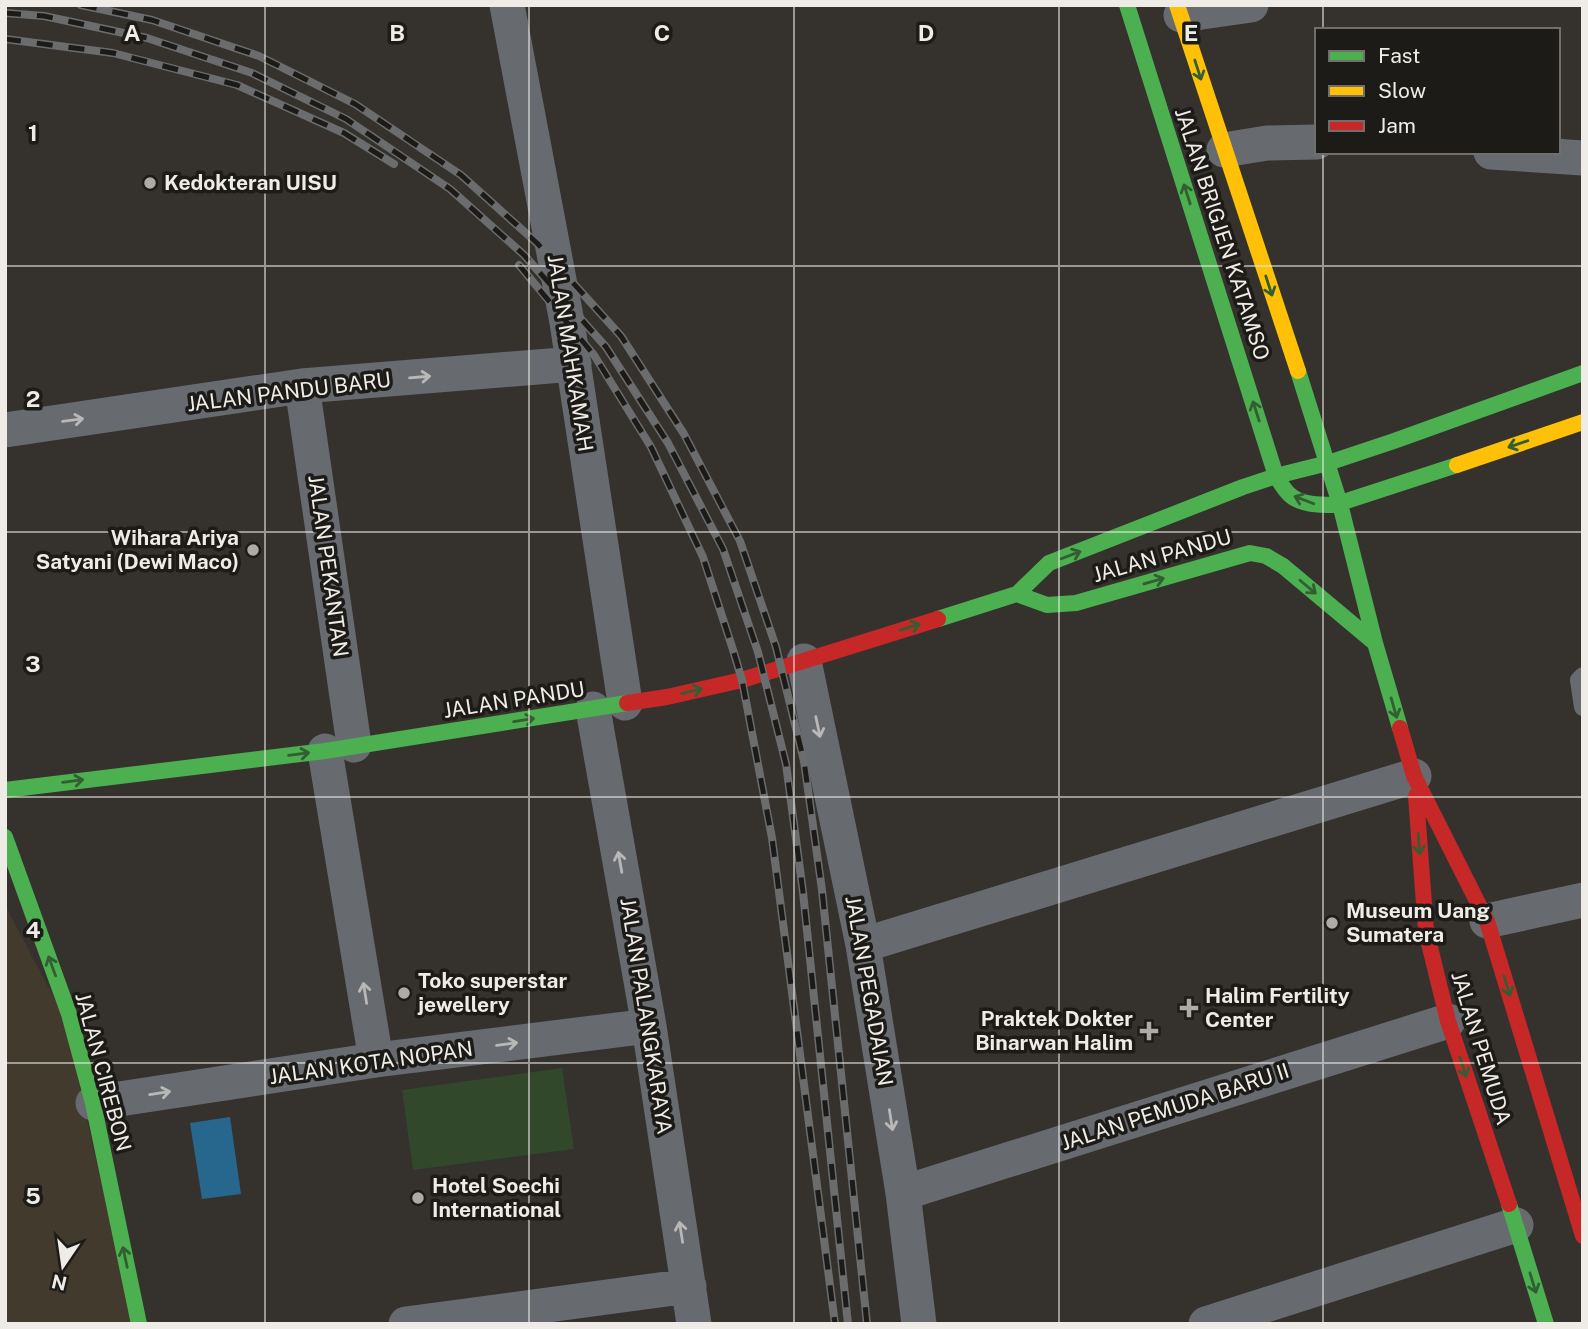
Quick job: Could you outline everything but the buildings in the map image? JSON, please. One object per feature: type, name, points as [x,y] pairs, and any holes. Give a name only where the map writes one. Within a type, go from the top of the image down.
[{"type":"main road","name":"JALAN BRIGJEN KATAMSO","points":[[1127,5],[1276,476]]},
{"type":"main road","name":"JALAN BRIGJEN KATAMSO","points":[[1179,10],[1328,463]]},
{"type":"main road","name":"JALAN PANDU","points":[[5,790],[340,748],[609,706],[741,680],[1017,594],[1049,563],[1243,487],[1394,441],[1583,373]]},
{"type":"main road","points":[[1276,476],[1290,495],[1311,504],[1329,506],[1583,422]]},
{"type":"main road","name":"JALAN PEMUDA","points":[[1328,463],[1375,643],[1414,776],[1487,921],[1583,1236]]},
{"type":"main road","name":"JALAN PANDU","points":[[1017,594],[1047,605],[1076,603],[1250,553],[1266,556],[1283,566],[1375,643]]},
{"type":"main road","name":"JALAN PEMUDA","points":[[1414,776],[1426,931],[1448,1021],[1516,1225],[1545,1324]]},
{"type":"main road","name":"JALAN CIREBON","points":[[5,837],[69,1014],[93,1103],[139,1324]]},
{"type":"street","name":"JALAN MAHKAMAH","points":[[507,5],[574,364],[609,706]]},
{"type":"street","points":[[1179,10],[1251,5]]},
{"type":"street","points":[[1224,150],[1267,144],[1315,142]]},
{"type":"street","points":[[1522,154],[1583,158]]},
{"type":"street","name":"JALAN PANDU BARU","points":[[5,430],[302,386],[574,364]]},
{"type":"street","name":"JALAN PEKANTAN","points":[[302,386],[376,1060]]},
{"type":"street","name":"JALAN PEGADAIAN","points":[[804,661],[863,945],[903,1193],[919,1324]]},
{"type":"street","name":"JALAN PALANGKARAYA","points":[[609,706],[649,1026],[694,1324]]},
{"type":"street","points":[[863,945],[1414,776]]},
{"type":"street","points":[[1487,921],[1583,900]]},
{"type":"street","name":"JALAN PEMUDA BARU II","points":[[903,1193],[1448,1021]]},
{"type":"street","name":"JALAN KOTA NOPAN","points":[[93,1103],[376,1060],[649,1026]]},
{"type":"street","points":[[1206,1324],[1516,1225]]},
{"type":"street","points":[[407,1324],[689,1286]]},
{"type":"lane","points":[[1583,676],[1579,680],[1583,707]]},
{"type":"shaded area","points":[[5,905],[64,1017],[133,1324],[5,1324]]},
{"type":"green space","points":[[562,1068],[574,1149],[413,1170],[402,1090]]},
{"type":"water","points":[[230,1117],[241,1194],[202,1199],[190,1123]]},
{"type":"railway","points":[[81,5],[152,20],[259,56],[355,104],[461,175],[537,243],[621,336],[684,434],[740,541],[776,647],[804,761],[822,890],[867,1324]]},
{"type":"railway","points":[[5,13],[44,16],[147,38],[252,73],[346,119],[450,189],[524,255],[606,347],[668,443],[723,549],[758,652],[786,764],[803,892],[848,1324]]},
{"type":"railway","points":[[5,39],[113,53],[237,85],[344,133],[394,164]]},
{"type":"railway","points":[[519,265],[594,355],[651,447],[703,557],[734,653],[742,680],[772,838],[835,1324]]},
{"type":"traffic: fast","points":[[1127,5],[1276,476],[1284,488],[1300,501],[1334,505],[1457,465]]},
{"type":"traffic: fast","points":[[1298,371],[1340,504],[1375,643],[1400,728]]},
{"type":"traffic: fast","points":[[938,619],[1017,594],[1049,563],[1243,487],[1394,441],[1583,373]]},
{"type":"traffic: fast","points":[[1017,594],[1047,605],[1076,603],[1250,553],[1266,556],[1283,566],[1375,643]]},
{"type":"traffic: fast","points":[[5,790],[325,751],[627,703]]},
{"type":"traffic: fast","points":[[5,837],[69,1014],[93,1103],[139,1324]]},
{"type":"traffic: fast","points":[[1509,1204],[1546,1324]]},
{"type":"traffic: slow","points":[[1177,5],[1298,371]]},
{"type":"traffic: slow","points":[[1457,465],[1583,422]]},
{"type":"traffic: jam","points":[[627,703],[742,680],[938,619]]},
{"type":"traffic: jam","points":[[1400,728],[1414,776],[1487,921],[1583,1236]]},
{"type":"traffic: jam","points":[[1416,796],[1426,931],[1448,1021],[1509,1204]]},
{"type":"place","name":"Kedokteran UISU","points":[[150,183]]},
{"type":"place","name":"Wihara Ariya Satyani (Dewi Maco)","points":[[253,550]]},
{"type":"place","name":"Museum Uang Sumatera","points":[[1332,923]]},
{"type":"place","name":"Toko superstar jewellery","points":[[404,993]]},
{"type":"place","name":"Halim Fertility Center","points":[[1189,1008]]},
{"type":"place","name":"Praktek Dokter Binarwan Halim","points":[[1149,1031]]},
{"type":"place","name":"Hotel Soechi International","points":[[418,1198]]}]
